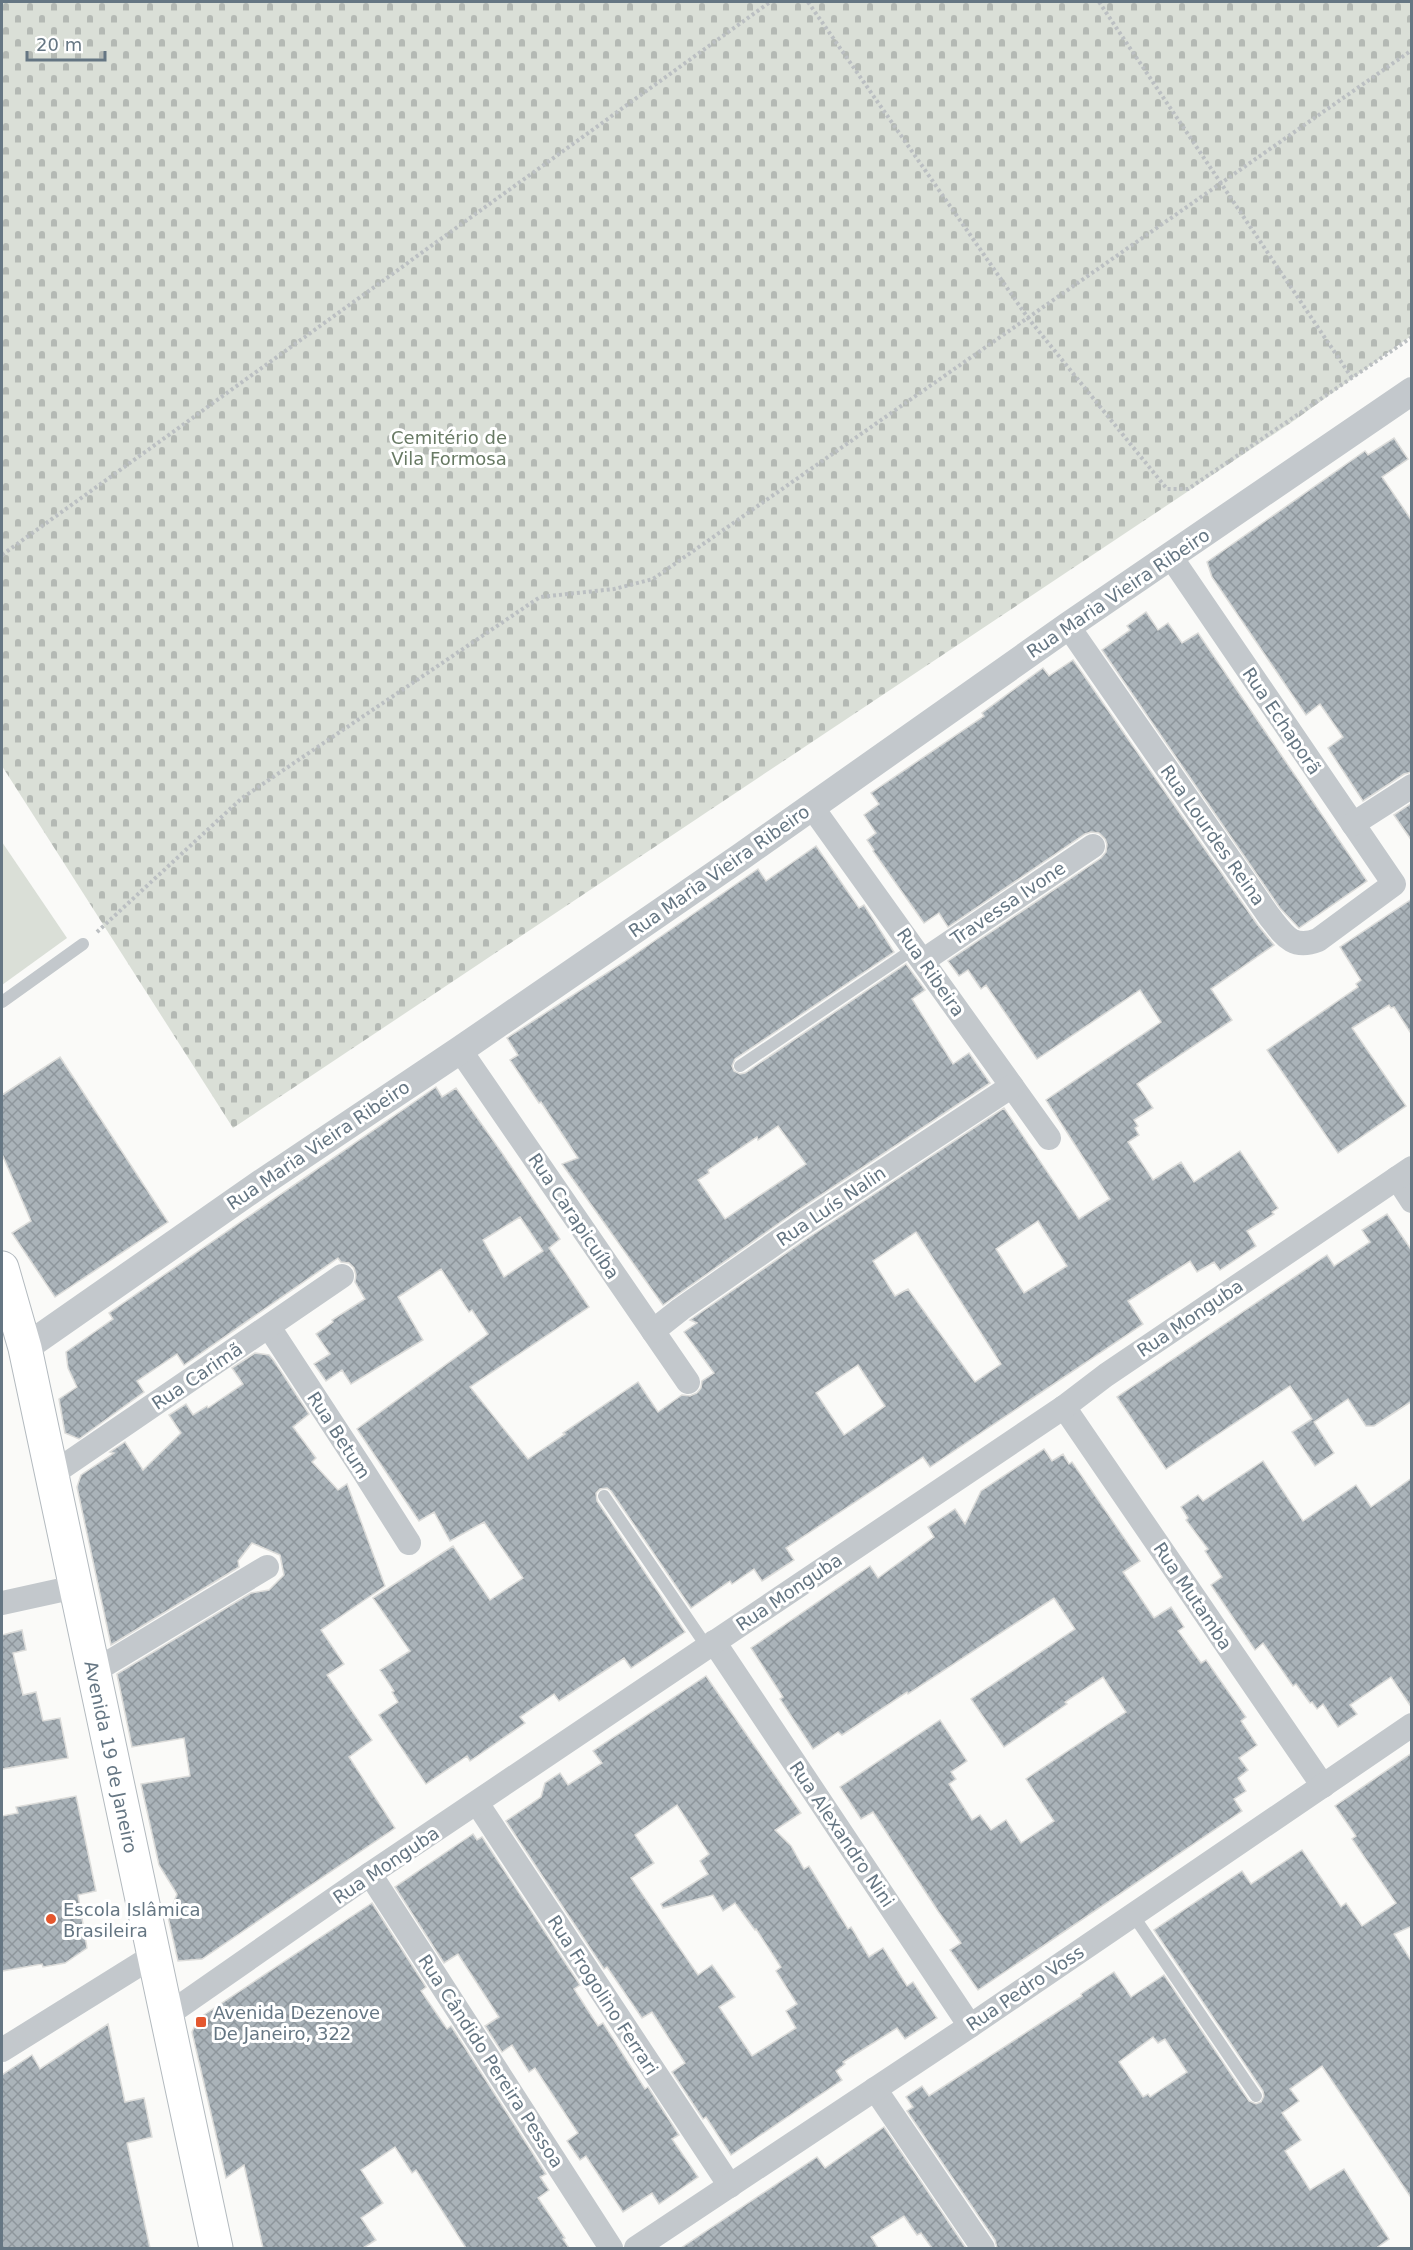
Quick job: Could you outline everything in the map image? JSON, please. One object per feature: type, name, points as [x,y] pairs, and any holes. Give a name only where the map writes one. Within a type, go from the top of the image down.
[{"type":"main road","name":"Avenida 19 de Janeiro","points":[[2,1268],[25,1348],[216,2248]]},
{"type":"street","name":"Rua Maria Vieira Ribeiro","points":[[25,1348],[812,807],[1068,626],[1412,391]]},
{"type":"street","name":"Rua Echaporã","points":[[1171,557],[1353,824],[1398,884]]},
{"type":"street","name":"Rua Lourdes Reina","points":[[1068,626],[1285,936],[1295,943],[1307,944],[1318,940],[1398,884]]},
{"type":"street","points":[[1353,824],[1412,786]]},
{"type":"street","name":"Rua Ribeira","points":[[812,807],[1049,1138]]},
{"type":"street","name":"Travessa Ivone","points":[[919,954],[1093,846]]},
{"type":"street","name":"Rua Carapicuíba","points":[[460,1050],[688,1382]]},
{"type":"street","name":"Rua Luís Nalin","points":[[653,1331],[800,1226],[1012,1086]]},
{"type":"street","points":[[1404,1173],[1412,1201]]},
{"type":"street","name":"Rua Monguba","points":[[166,2016],[370,1874],[1064,1407],[1115,1368],[1404,1173]]},
{"type":"street","name":"Rua Carimã","points":[[51,1475],[342,1276]]},
{"type":"street","name":"Rua Betum","points":[[268,1327],[408,1543]]},
{"type":"street","name":"Rua Mutamba","points":[[1064,1407],[1323,1786]]},
{"type":"street","points":[[93,1672],[267,1567]]},
{"type":"street","points":[[2,1603],[75,1587]]},
{"type":"street","name":"Rua Alexandro Nini","points":[[711,1645],[969,2026]]},
{"type":"street","name":"Rua Pedro Voss","points":[[636,2248],[969,2026],[1412,1725]]},
{"type":"street","name":"Rua Frogolino Ferrari","points":[[477,1803],[730,2186]]},
{"type":"street","name":"Rua Cândido Pereira Pessoa","points":[[370,1874],[610,2248]]},
{"type":"street","points":[[2,2050],[153,1956]]},
{"type":"street","points":[[876,2088],[983,2248]]},
{"type":"lane","points":[[2,1002],[83,944]]},
{"type":"lane","points":[[740,1066],[919,954]]},
{"type":"lane","points":[[604,1496],[711,1645]]},
{"type":"lane","points":[[1133,1915],[1256,2096]]},
{"type":"path","points":[[2,555],[770,2]]},
{"type":"path","points":[[808,2],[1028,318],[1167,489],[1188,489],[1412,338]]},
{"type":"path","points":[[1099,2],[1352,378]]},
{"type":"path","points":[[83,944],[242,798],[540,597],[614,589],[653,579],[1412,50]]},
{"type":"green space","name":"Cemitério de Vila Formosa","points":[[2,2],[1411,2],[1411,336],[1295,420],[233,1128],[2,766]]},
{"type":"green space","points":[[2,842],[67,938],[2,985]]},
{"type":"building","points":[[1394,438],[1408,459],[1382,477],[1412,521],[1412,772],[1404,774],[1363,801],[1328,748],[1343,737],[1320,704],[1306,715],[1212,577],[1207,562],[1365,451],[1368,455]]},
{"type":"building","points":[[1146,612],[1158,630],[1168,623],[1182,643],[1198,633],[1367,881],[1299,928],[1280,908],[1102,650],[1130,630],[1127,626]]},
{"type":"building","points":[[1073,660],[1274,945],[1211,989],[1232,1020],[1137,1084],[1153,1108],[1134,1120],[1138,1126],[1135,1128],[1139,1135],[1128,1142],[1153,1180],[1181,1162],[1194,1182],[1240,1151],[1278,1208],[1272,1212],[1274,1214],[1247,1231],[1256,1246],[1220,1270],[1214,1262],[1197,1272],[1190,1261],[1128,1301],[1143,1324],[930,1467],[923,1457],[786,1548],[794,1560],[762,1581],[754,1569],[732,1584],[730,1581],[691,1608],[611,1491],[607,1488],[600,1489],[596,1493],[597,1501],[685,1632],[631,1668],[624,1658],[559,1701],[554,1694],[520,1717],[525,1723],[470,1761],[467,1756],[426,1784],[379,1715],[398,1702],[392,1692],[394,1691],[380,1670],[410,1651],[373,1598],[453,1546],[490,1600],[523,1578],[484,1522],[450,1541],[434,1512],[419,1521],[357,1429],[488,1334],[472,1310],[469,1312],[441,1269],[398,1297],[423,1340],[351,1384],[342,1370],[326,1381],[314,1364],[330,1354],[316,1334],[333,1322],[332,1320],[365,1299],[355,1282],[354,1268],[349,1263],[341,1262],[338,1258],[184,1365],[177,1354],[137,1381],[144,1392],[79,1439],[65,1433],[59,1399],[77,1387],[68,1368],[66,1352],[113,1319],[109,1313],[436,1087],[442,1097],[456,1088],[502,1153],[560,1239],[549,1248],[589,1307],[470,1387],[528,1459],[638,1382],[658,1412],[682,1395],[690,1396],[697,1393],[702,1381],[714,1373],[684,1332],[697,1323],[690,1320],[808,1238],[1004,1108],[1079,1219],[1110,1199],[1046,1100],[1161,1022],[1140,990],[1037,1059],[986,985],[981,989],[968,970],[959,976],[948,961],[1101,858],[1106,852],[1105,839],[1099,833],[1085,834],[948,927],[939,913],[924,923],[873,851],[867,840],[876,833],[864,815],[879,804],[871,793],[984,716],[982,713],[1043,668],[1049,676]],"holes":[[[520,1217],[543,1251],[504,1277],[483,1240]],[[1038,1221],[1067,1266],[1024,1293],[996,1249]],[[916,1232],[1001,1364],[975,1382],[908,1289],[895,1296],[873,1261]],[[858,1365],[885,1406],[844,1435],[816,1393]]]},
{"type":"building","points":[[1412,803],[1412,841],[1394,815]]},
{"type":"building","points":[[816,846],[859,908],[864,905],[894,952],[735,1059],[732,1066],[734,1071],[740,1074],[745,1073],[906,964],[925,990],[912,999],[953,1064],[969,1053],[990,1083],[792,1214],[663,1305],[562,1164],[578,1158],[510,1060],[518,1055],[507,1038],[624,962],[758,869],[766,881]],"holes":[[[778,1126],[806,1164],[725,1219],[698,1180],[709,1173],[708,1170],[757,1137],[758,1140]]]},
{"type":"building","points":[[1412,899],[1412,1035],[1394,1007],[1391,1008],[1389,1005],[1352,1028],[1406,1106],[1338,1153],[1267,1050],[1358,987],[1356,984],[1361,980],[1340,947]]},
{"type":"building","points":[[60,1057],[168,1222],[55,1297],[12,1233],[31,1221],[2,1154],[2,1095]]},
{"type":"building","points":[[1387,1214],[1412,1251],[1412,1401],[1374,1426],[1366,1426],[1348,1399],[1314,1422],[1334,1453],[1315,1466],[1292,1432],[1312,1419],[1290,1386],[1166,1469],[1117,1397],[1327,1255],[1334,1266],[1370,1242],[1362,1230]]},
{"type":"building","points":[[255,1353],[269,1355],[309,1414],[293,1427],[316,1458],[312,1462],[338,1490],[347,1484],[385,1586],[321,1630],[344,1664],[327,1675],[372,1740],[349,1757],[395,1828],[202,1959],[178,1961],[168,1917],[177,1894],[159,1865],[141,1784],[190,1776],[184,1738],[132,1747],[117,1674],[251,1593],[269,1590],[284,1575],[280,1555],[252,1543],[238,1561],[239,1567],[111,1645],[77,1487],[81,1475],[114,1453],[110,1452],[125,1442],[143,1470],[181,1433],[169,1415],[186,1404],[193,1415],[207,1406],[208,1408],[243,1384],[232,1368]]},
{"type":"building","points":[[1044,1449],[1052,1461],[1063,1454],[1069,1464],[1072,1462],[1140,1561],[1123,1572],[1154,1618],[1171,1607],[1184,1627],[1178,1631],[1201,1663],[1206,1660],[1246,1717],[1241,1721],[1257,1745],[1239,1758],[1248,1770],[1238,1778],[1246,1791],[1234,1799],[1242,1811],[978,1990],[950,1950],[961,1943],[873,1812],[861,1819],[840,1787],[940,1720],[967,1761],[951,1772],[956,1779],[949,1784],[972,1820],[980,1815],[991,1830],[1006,1820],[1021,1843],[1054,1821],[1026,1779],[1126,1712],[1103,1677],[1004,1747],[971,1699],[1075,1629],[1054,1598],[908,1694],[907,1692],[842,1735],[838,1732],[813,1749],[780,1699],[783,1697],[751,1648],[870,1566],[878,1578],[934,1537],[928,1527],[955,1509],[965,1524],[981,1491]]},
{"type":"building","points":[[1263,1461],[1303,1521],[1356,1485],[1371,1507],[1412,1478],[1412,1708],[1391,1677],[1350,1705],[1357,1714],[1338,1727],[1323,1704],[1317,1709],[1296,1684],[1293,1686],[1263,1643],[1255,1650],[1211,1585],[1222,1577],[1205,1551],[1208,1549],[1186,1520],[1188,1518],[1181,1507],[1198,1495],[1203,1501]]},
{"type":"building","points":[[22,1630],[26,1650],[13,1653],[23,1695],[36,1692],[43,1721],[60,1718],[68,1758],[2,1769],[2,1635]]},
{"type":"building","points":[[706,1676],[801,1813],[775,1830],[791,1846],[804,1869],[809,1866],[848,1929],[851,1927],[869,1957],[883,1948],[907,1986],[913,1982],[937,2018],[905,2039],[897,2028],[843,2062],[845,2064],[836,2071],[842,2080],[731,2155],[706,2117],[703,2119],[672,2072],[685,2063],[652,2012],[642,2018],[607,1967],[604,1969],[506,1821],[541,1797],[545,1783],[560,1773],[568,1785],[602,1763],[593,1751]],"holes":[[[677,1805],[709,1854],[700,1861],[708,1874],[661,1904],[663,1908],[713,1895],[723,1911],[735,1903],[756,1929],[781,1967],[776,1971],[797,2004],[786,2011],[796,2028],[752,2056],[719,2007],[735,1997],[712,1965],[698,1975],[631,1878],[654,1863],[635,1835]]]},
{"type":"building","points":[[1412,1753],[1412,1926],[1394,1934],[1412,1962],[1412,2199],[1322,2066],[1290,2089],[1299,2101],[1282,2113],[1301,2140],[1285,2151],[1310,2190],[1344,2169],[1389,2239],[1376,2248],[997,2248],[995,2240],[907,2111],[913,2107],[906,2097],[922,2086],[929,2096],[1082,1996],[1081,1994],[1114,1972],[1131,1997],[1164,1975],[1249,2101],[1256,2104],[1261,2102],[1264,2096],[1263,2091],[1154,1930],[1242,1871],[1251,1884],[1302,1850],[1341,1907],[1346,1903],[1362,1926],[1396,1903],[1352,1839],[1356,1836],[1335,1806]],"holes":[[[1153,2037],[1158,2043],[1165,2039],[1187,2072],[1150,2097],[1148,2094],[1143,2097],[1119,2062]]]},
{"type":"building","name":"Escola Islâmica Brasileira","points":[[76,1796],[96,1891],[78,1895],[87,1948],[65,1963],[43,1967],[42,1964],[2,1971],[2,1816],[18,1813],[16,1807]]},
{"type":"building","points":[[473,1834],[477,1840],[482,1837],[580,1985],[574,1989],[598,2026],[603,2023],[645,2089],[648,2087],[679,2135],[672,2139],[698,2177],[659,2204],[652,2193],[623,2212],[586,2156],[580,2160],[567,2141],[578,2133],[535,2068],[529,2072],[512,2045],[502,2052],[485,2026],[499,2017],[458,1954],[444,1963],[395,1887]]},
{"type":"building","points":[[372,1903],[426,1987],[421,1991],[447,2029],[451,2026],[546,2174],[540,2177],[549,2190],[538,2198],[565,2238],[563,2239],[569,2248],[466,2248],[416,2170],[412,2173],[395,2147],[361,2170],[383,2203],[361,2218],[376,2240],[363,2248],[263,2248],[244,2165],[226,2178],[192,2032],[198,2019]]},
{"type":"building","points":[[108,2024],[125,2102],[144,2098],[152,2137],[127,2143],[150,2248],[2,2248],[2,2075],[32,2055],[40,2069]]},
{"type":"building","points":[[884,2127],[966,2248],[932,2248],[921,2233],[917,2235],[904,2216],[871,2237],[878,2248],[681,2248],[817,2157],[825,2168]]},
{"type":"place","name":"Escola Islâmica Brasileira","points":[[51,1919]]},
{"type":"place","name":"Avenida Dezenove De Janeiro, 322","points":[[201,2022]]}]
